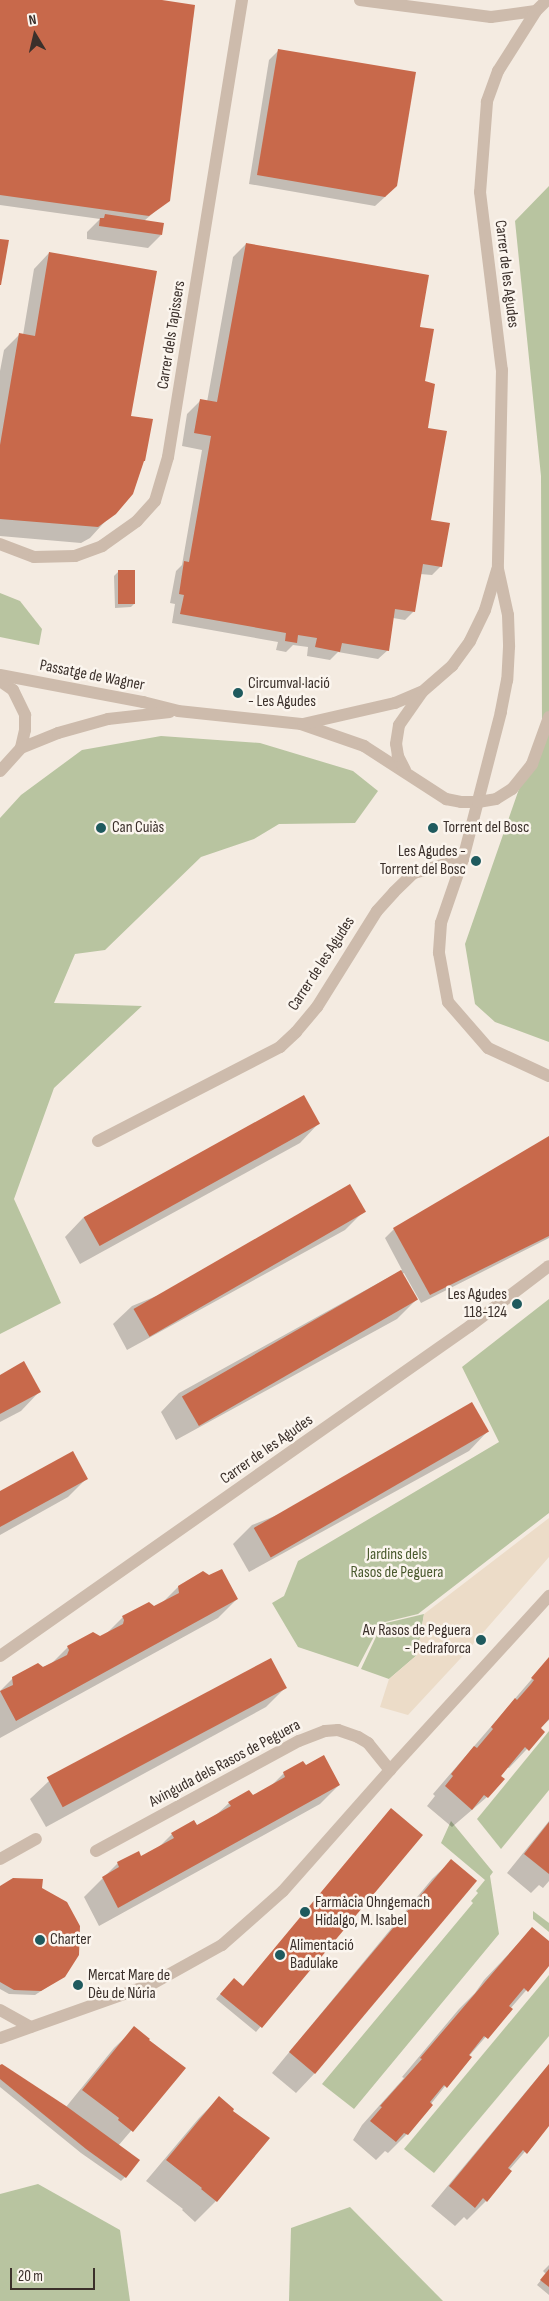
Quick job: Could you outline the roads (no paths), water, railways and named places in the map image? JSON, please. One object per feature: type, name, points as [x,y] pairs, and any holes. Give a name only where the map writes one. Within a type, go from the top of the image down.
[{"type":"street","name":"Carrer dels Tapissers","points":[[0,544],[34,557],[75,556],[102,546],[137,521],[155,501],[168,457],[242,0]]},
{"type":"street","points":[[360,0],[491,17],[536,10]]},
{"type":"street","name":"Carrer de les Agudes","points":[[547,0],[536,10],[498,71],[486,102],[480,192],[502,370],[498,569],[508,615],[509,647],[507,680],[463,859],[441,923],[439,953],[448,1002],[488,1048],[549,1076]]},
{"type":"street","name":"Carrer de les Agudes","points":[[406,773],[398,756],[396,734],[404,714],[422,692],[452,666],[470,642],[485,610],[498,569]]},
{"type":"street","name":"Passatge de Wagner","points":[[0,675],[143,702],[178,711],[301,724]]},
{"type":"street","points":[[0,681],[13,690],[25,715],[25,730],[21,748],[0,771]]},
{"type":"street","name":"Carrer de les Agudes","points":[[301,724],[395,703],[422,692]]},
{"type":"street","name":"Passatge de Wagner","points":[[21,748],[58,733],[108,719],[178,711]]},
{"type":"street","points":[[301,724],[364,746],[446,799],[478,802],[496,799],[512,789],[523,777],[532,764],[549,717]]},
{"type":"street","name":"Carrer de les Agudes","points":[[98,1141],[280,1047],[296,1032],[317,1007],[376,911],[394,892],[414,873],[463,859]]},
{"type":"street","name":"Carrer de les Agudes","points":[[0,1656],[439,1348],[549,1266]]},
{"type":"street","points":[[0,2038],[150,1985],[222,1945],[283,1891],[390,1770],[549,1596]]},
{"type":"street","name":"Avinguda dels Rasos de Peguera","points":[[96,1851],[299,1741],[325,1731],[338,1730],[358,1737],[368,1743],[390,1770]]},
{"type":"street","points":[[0,1860],[36,1839]]},
{"type":"street","points":[[0,2010],[31,2027]]},
{"type":"place","name":"Circumval·lació - Les Agudes","points":[[238,693]]},
{"type":"place","name":"Can Cuiàs","points":[[101,828]]},
{"type":"place","name":"Torrent del Bosc","points":[[433,828]]},
{"type":"place","name":"Les Agudes - Torrent del Bosc","points":[[476,861]]},
{"type":"place","name":"Les Agudes 118-124","points":[[517,1304]]},
{"type":"place","name":"Av Rasos de Peguera - Pedraforca","points":[[481,1640]]},
{"type":"place","name":"Farmàcia Ohngemach Hidalgo, M. Isabel","points":[[305,1912]]},
{"type":"place","name":"Charter","points":[[40,1940]]},
{"type":"place","name":"Alimentació Badulake","points":[[280,1955]]},
{"type":"place","name":"Mercat Mare de Dèu de Núria","points":[[78,1985]]},
{"type":"park label","name":"Jardins dels Rasos de Peguera","points":[[397,1564]]}]
